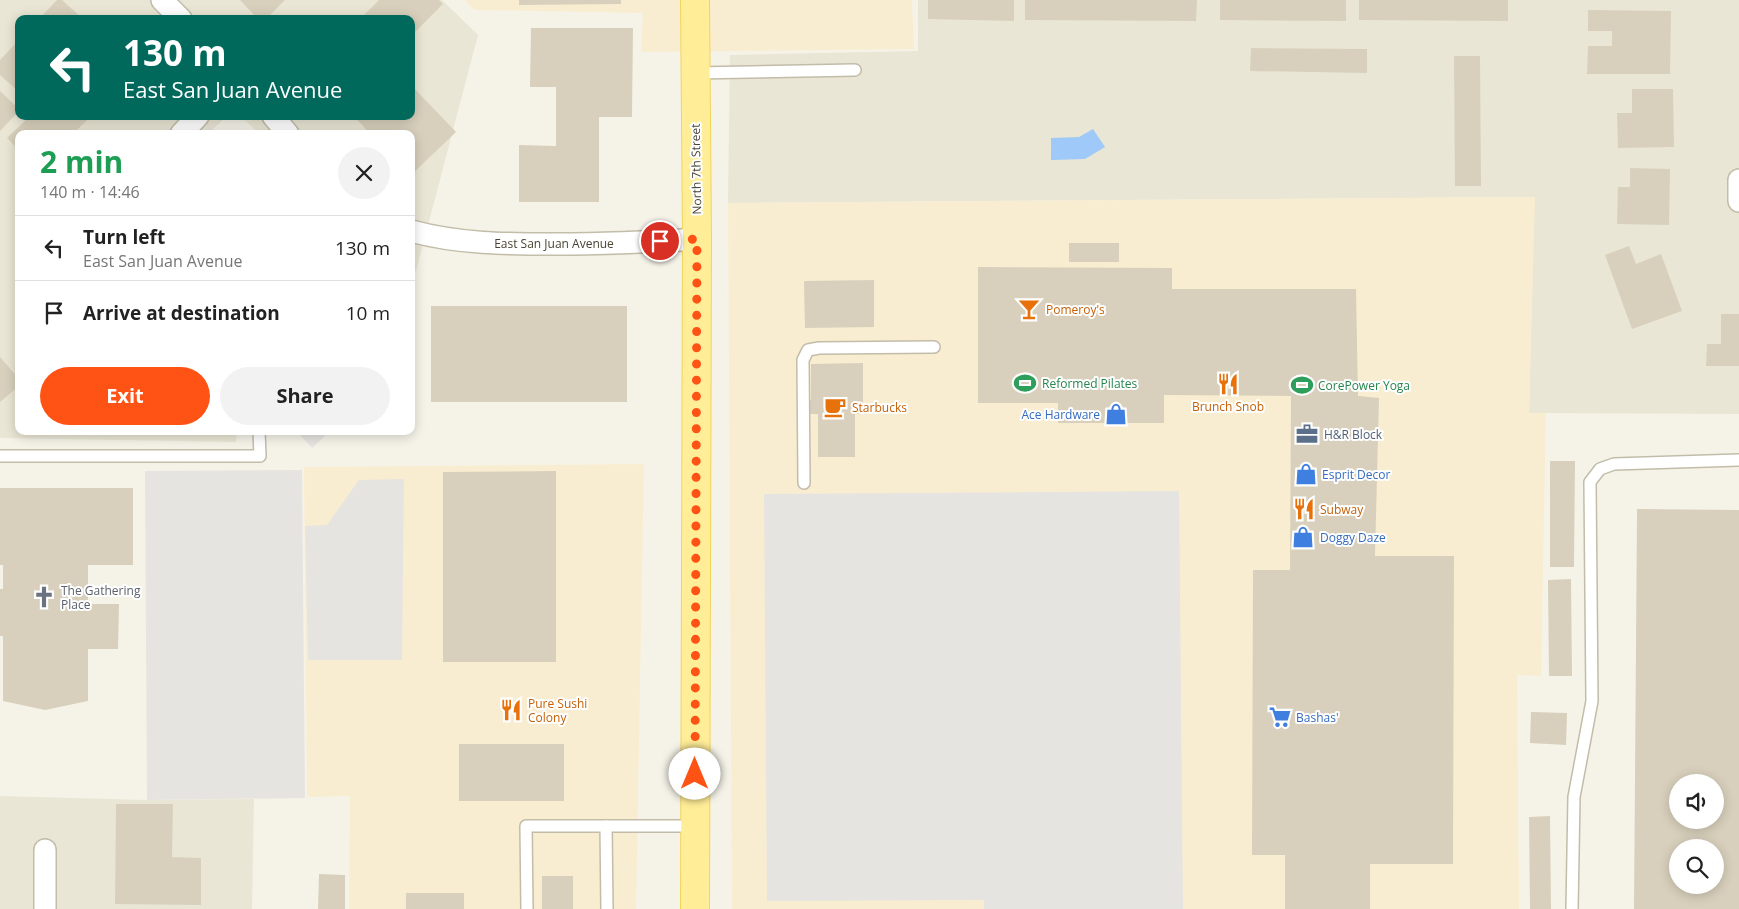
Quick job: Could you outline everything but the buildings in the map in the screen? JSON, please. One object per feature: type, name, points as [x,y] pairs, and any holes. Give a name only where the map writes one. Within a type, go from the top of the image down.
[{"type":"main road","name":"North 7th Street","points":[[695,0],[697,239],[695,909]]},
{"type":"street","points":[[162,0],[177,15]]},
{"type":"street","points":[[185,130],[194,120]]},
{"type":"street","points":[[276,120],[285,130]]},
{"type":"street","points":[[1739,180],[1739,202]]},
{"type":"street","name":"East San Juan Avenue","points":[[415,232],[436,238],[495,244],[624,244],[697,239]]},
{"type":"street","points":[[45,850],[45,909]]},
{"type":"lane","points":[[695,73],[855,70]]},
{"type":"lane","points":[[804,483],[803,360],[808,350],[819,348],[934,347]]},
{"type":"lane","points":[[0,456],[260,456],[259,435]]},
{"type":"lane","points":[[1572,909],[1574,797],[1592,701],[1590,482],[1600,470],[1614,464],[1739,460]]},
{"type":"lane","points":[[527,909],[526,826],[695,826]]},
{"type":"lane","points":[[606,826],[607,909]]},
{"type":"shaded area","points":[[0,0],[442,0],[478,35],[416,271],[415,130],[256,130],[244,120],[415,120],[415,15],[15,15],[15,120],[223,120],[212,130],[15,130],[15,435],[237,435],[236,442],[0,438]]},
{"type":"shaded area","points":[[465,0],[912,0],[914,49],[641,52],[643,13],[474,10]]},
{"type":"shaded area","points":[[918,0],[1739,0],[1739,414],[1529,413],[1534,197],[728,203],[730,55],[918,51]]},
{"type":"shaded area","points":[[1535,197],[1529,413],[1546,413],[1541,676],[1517,675],[1519,909],[732,909],[728,203]]},
{"type":"shaded area","points":[[300,435],[326,435],[312,448]]},
{"type":"shaded area","points":[[644,464],[636,909],[349,909],[350,796],[307,797],[304,467]]},
{"type":"shaded area","points":[[302,470],[305,798],[147,800],[145,471]]},
{"type":"shaded area","points":[[404,479],[402,660],[308,660],[305,526],[327,525],[359,480]]},
{"type":"shaded area","points":[[1179,491],[1183,909],[984,909],[984,900],[767,901],[764,494]]},
{"type":"shaded area","points":[[0,796],[147,800],[254,799],[252,909],[0,909]]},
{"type":"water","points":[[1093,129],[1105,147],[1085,159],[1051,160],[1051,138],[1079,137]]},
{"type":"place","name":"Pomeroy's","points":[[1029,309]]},
{"type":"place","name":"Reformed Pilates","points":[[1025,383]]},
{"type":"place","name":"Brunch Snob","points":[[1228,384]]},
{"type":"place","name":"CorePower Yoga","points":[[1302,385]]},
{"type":"place","name":"Starbucks","points":[[835,407]]},
{"type":"place","name":"Ace Hardware","points":[[1116,414]]},
{"type":"place","name":"H&R Block","points":[[1307,434]]},
{"type":"place","name":"Esprit Decor","points":[[1306,474]]},
{"type":"place","name":"Subway","points":[[1304,509]]},
{"type":"place","name":"Doggy Daze","points":[[1303,537]]},
{"type":"place","name":"The Gathering Place","points":[[44,597]]},
{"type":"place","name":"Pure Sushi Colony","points":[[511,710]]},
{"type":"place","name":"Bashas'","points":[[1280,717]]},
{"type":"route","points":[[660,241],[697,239],[695,774]]}]
